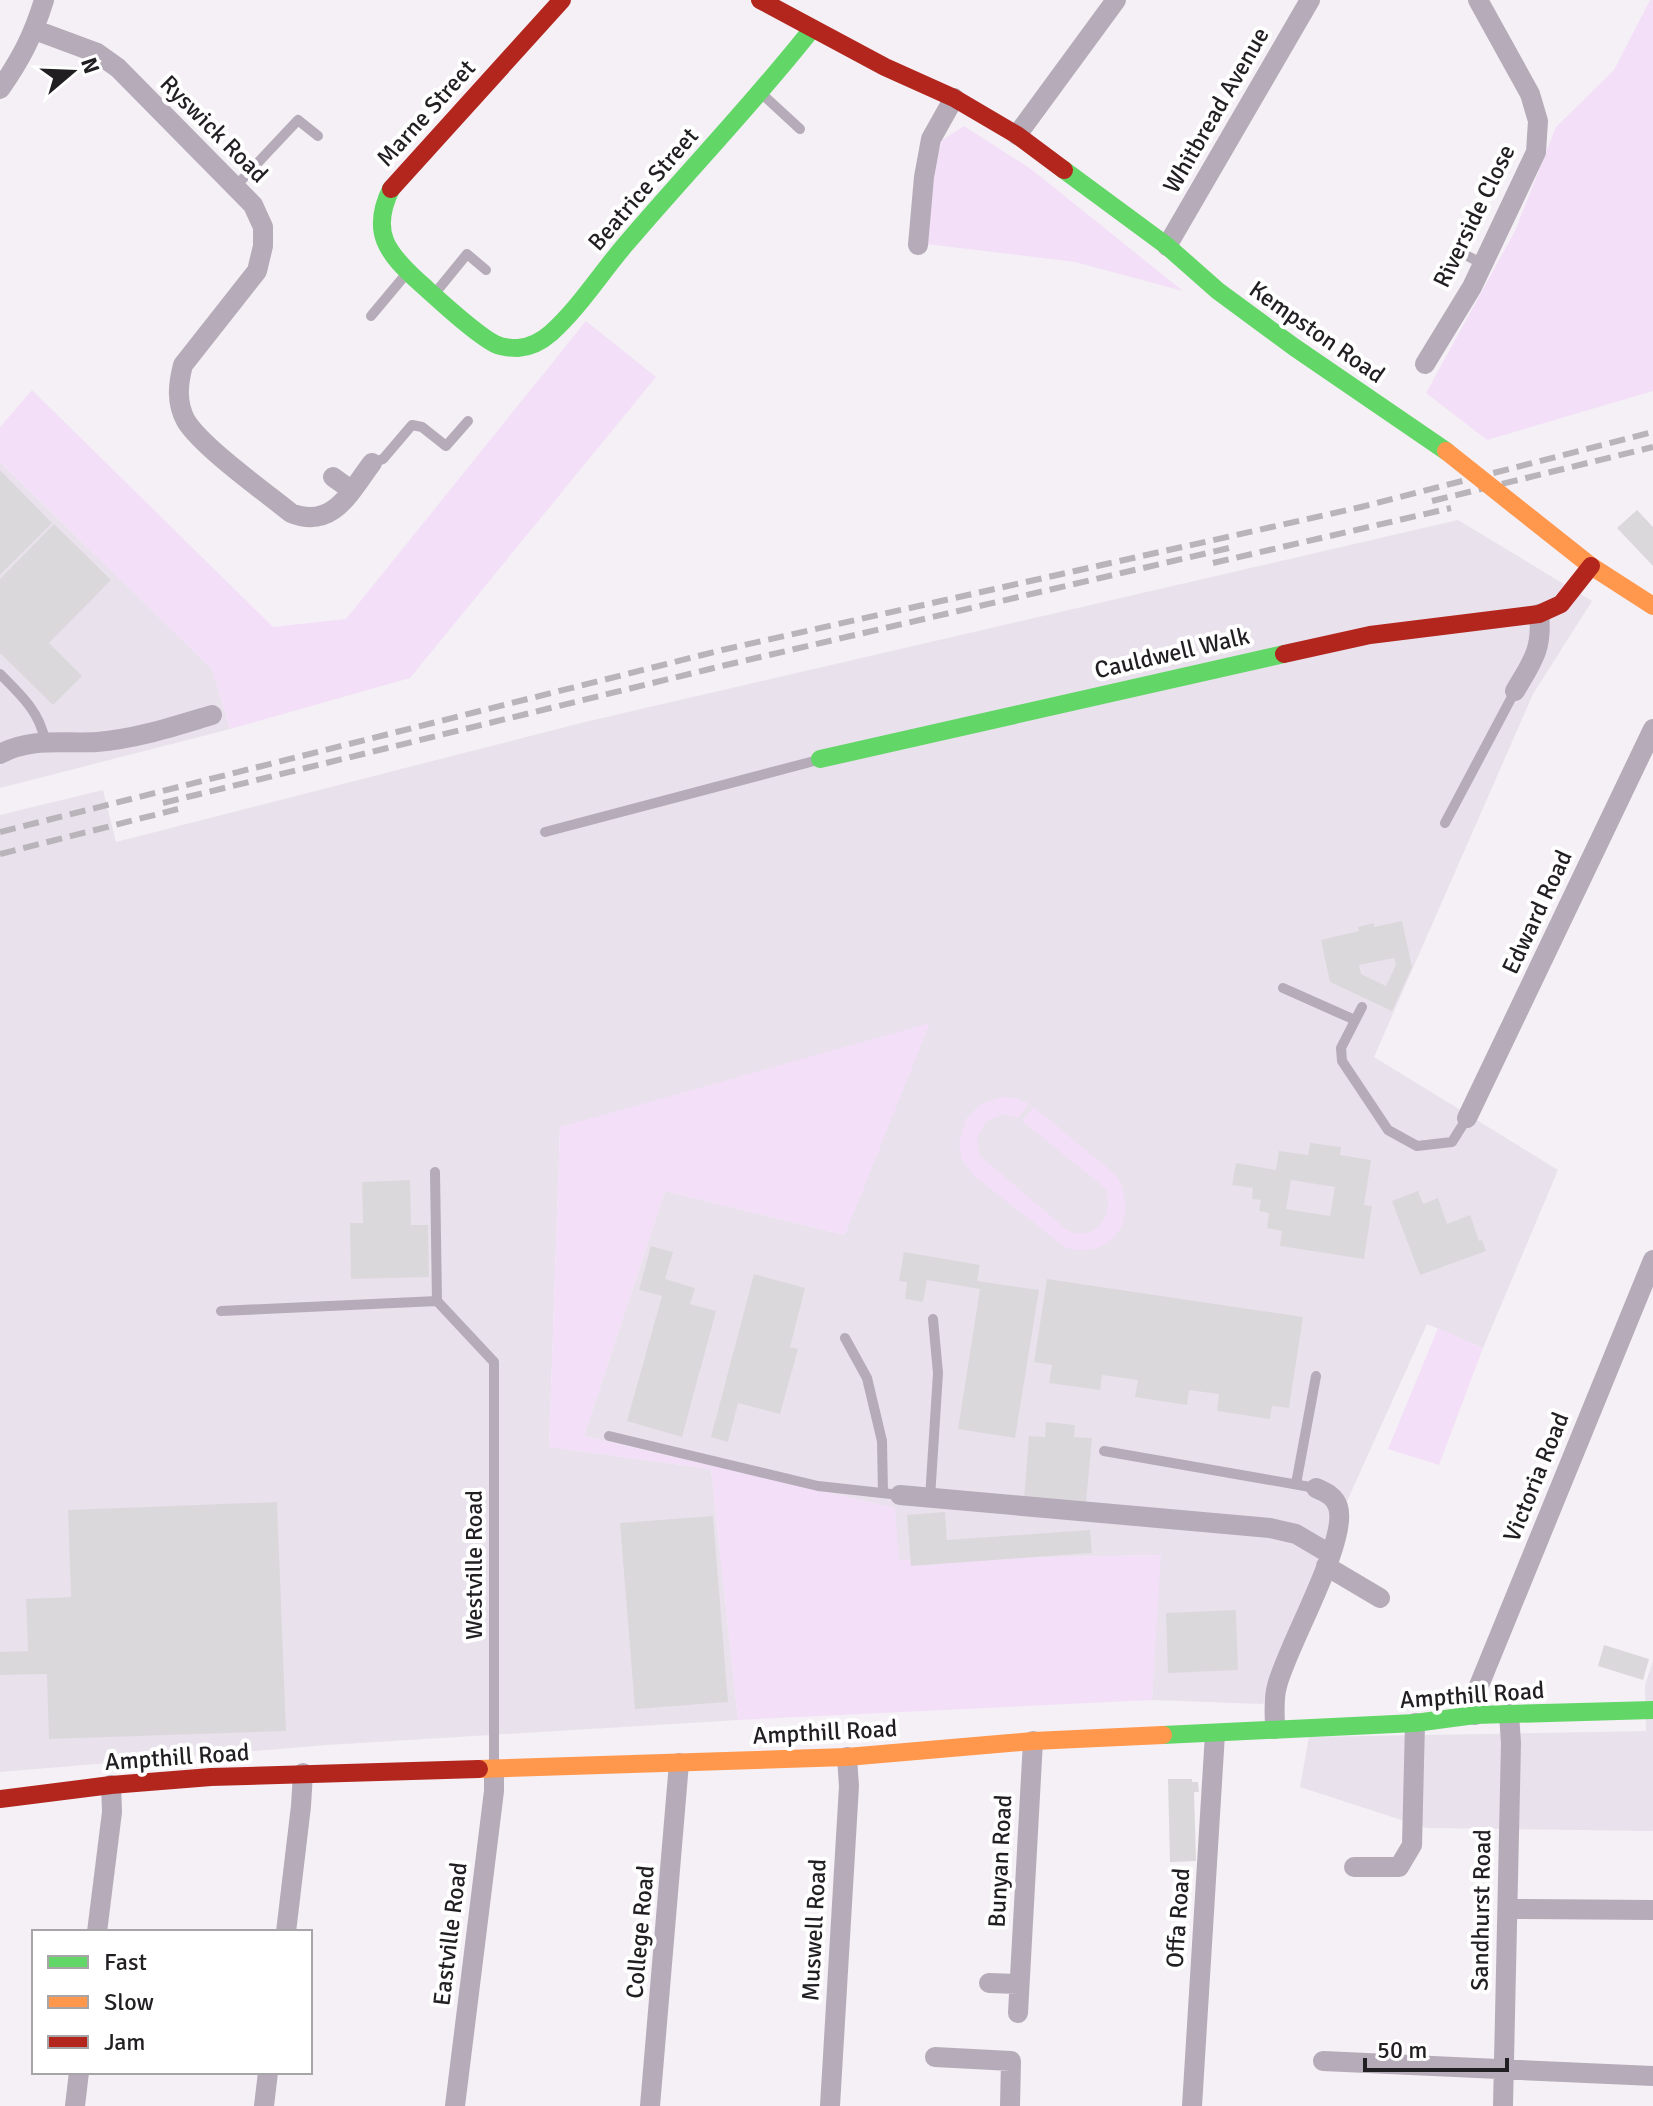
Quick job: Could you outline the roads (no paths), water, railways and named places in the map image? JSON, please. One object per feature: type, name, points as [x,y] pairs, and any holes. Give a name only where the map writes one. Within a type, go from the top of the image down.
[{"type":"main road","name":"Marne Street","points":[[495,344],[408,272],[390,253],[381,231],[380,211],[393,185],[562,0]]},
{"type":"main road","name":"Kempston Road","points":[[760,0],[885,67],[954,98],[1017,135],[1167,246],[1218,291],[1446,451],[1591,566],[1653,606]]},
{"type":"main road","name":"Beatrice Street","points":[[495,344],[511,349],[531,347],[545,340],[761,93],[812,29]]},
{"type":"main road","name":"Cauldwell Walk","points":[[820,759],[1370,635],[1539,614],[1561,604],[1591,566]]},
{"type":"main road","name":"Ampthill Road","points":[[0,1799],[111,1785],[303,1773],[847,1757],[1033,1741],[1415,1723],[1475,1715],[1653,1710]]},
{"type":"street","points":[[0,89],[23,57],[44,0]]},
{"type":"street","points":[[1017,135],[1116,0]]},
{"type":"street","name":"Whitbread Avenue","points":[[1167,246],[1310,0]]},
{"type":"street","name":"Riverside Close","points":[[1425,364],[1483,264],[1536,152],[1538,121],[1530,94],[1478,0]]},
{"type":"street","name":"Ryswick Road","points":[[35,30],[97,53],[118,68],[253,205],[263,227],[263,246],[257,271],[183,365],[179,383],[180,403],[187,422],[206,443],[291,513],[306,519],[321,517],[337,508],[372,463]]},
{"type":"street","points":[[918,245],[931,139],[954,98]]},
{"type":"street","points":[[333,477],[351,490]]},
{"type":"street","points":[[1515,691],[1542,637],[1539,614]]},
{"type":"street","points":[[0,754],[13,747],[45,741],[96,742],[134,737],[212,715]]},
{"type":"street","name":"Edward Road","points":[[1467,1118],[1653,729]]},
{"type":"street","name":"Victoria Road","points":[[1475,1715],[1478,1688],[1653,1260]]},
{"type":"street","points":[[1275,1729],[1276,1689],[1340,1522],[1338,1505],[1329,1494],[1306,1486]]},
{"type":"street","points":[[892,1494],[1270,1528],[1296,1534],[1380,1598]]},
{"type":"street","name":"Sandhurst Road","points":[[1503,2106],[1511,1743],[1509,1714]]},
{"type":"street","points":[[1354,1867],[1399,1867],[1412,1845],[1415,1723]]},
{"type":"street","name":"Offa Road","points":[[1192,2106],[1215,1734]]},
{"type":"street","name":"Bunyan Road","points":[[1018,2013],[1033,1741]]},
{"type":"street","name":"Muswell Road","points":[[830,2106],[849,1786],[847,1757]]},
{"type":"street","name":"College Road","points":[[650,2106],[679,1763]]},
{"type":"street","name":"Eastville Road","points":[[455,2106],[492,1807],[494,1768]]},
{"type":"street","points":[[286,1930],[303,1773]]},
{"type":"street","points":[[97,1930],[112,1812],[111,1785]]},
{"type":"street","points":[[1508,1909],[1653,1910]]},
{"type":"street","points":[[989,1983],[1019,1984]]},
{"type":"street","points":[[935,2057],[1011,2061],[1010,2106]]},
{"type":"street","points":[[1323,2061],[1653,2076]]},
{"type":"street","points":[[75,2106],[79,2074]]},
{"type":"street","points":[[264,2106],[268,2074]]},
{"type":"lane","points":[[761,93],[800,129]]},
{"type":"lane","points":[[235,187],[298,120],[318,136]]},
{"type":"lane","points":[[1456,250],[1483,264]]},
{"type":"lane","points":[[434,294],[467,254],[486,270]]},
{"type":"lane","points":[[371,316],[408,272]]},
{"type":"lane","points":[[372,463],[383,459],[412,425],[422,427],[446,446],[468,421]]},
{"type":"lane","points":[[0,674],[32,708],[43,727],[45,741]]},
{"type":"lane","points":[[1445,823],[1515,691]]},
{"type":"lane","points":[[545,832],[820,759]]},
{"type":"lane","points":[[1283,988],[1355,1020]]},
{"type":"lane","points":[[1362,1007],[1341,1048],[1342,1061],[1388,1130],[1417,1146],[1452,1142],[1467,1118]]},
{"type":"lane","points":[[221,1311],[437,1301],[435,1172]]},
{"type":"lane","name":"Westville Road","points":[[437,1301],[494,1362],[494,1768]]},
{"type":"lane","points":[[930,1498],[938,1373],[933,1319]]},
{"type":"lane","points":[[609,1436],[818,1486],[892,1494],[867,1378],[845,1338]]},
{"type":"lane","points":[[1104,1451],[1306,1486],[1316,1376]]},
{"type":"railway","points":[[0,832],[722,650],[1361,507],[1653,432]]},
{"type":"railway","points":[[1432,501],[1653,447]]},
{"type":"railway","points":[[1213,563],[1451,508]]},
{"type":"railway","points":[[163,803],[726,665],[1229,548]]},
{"type":"railway","points":[[0,854],[178,809]]}]
